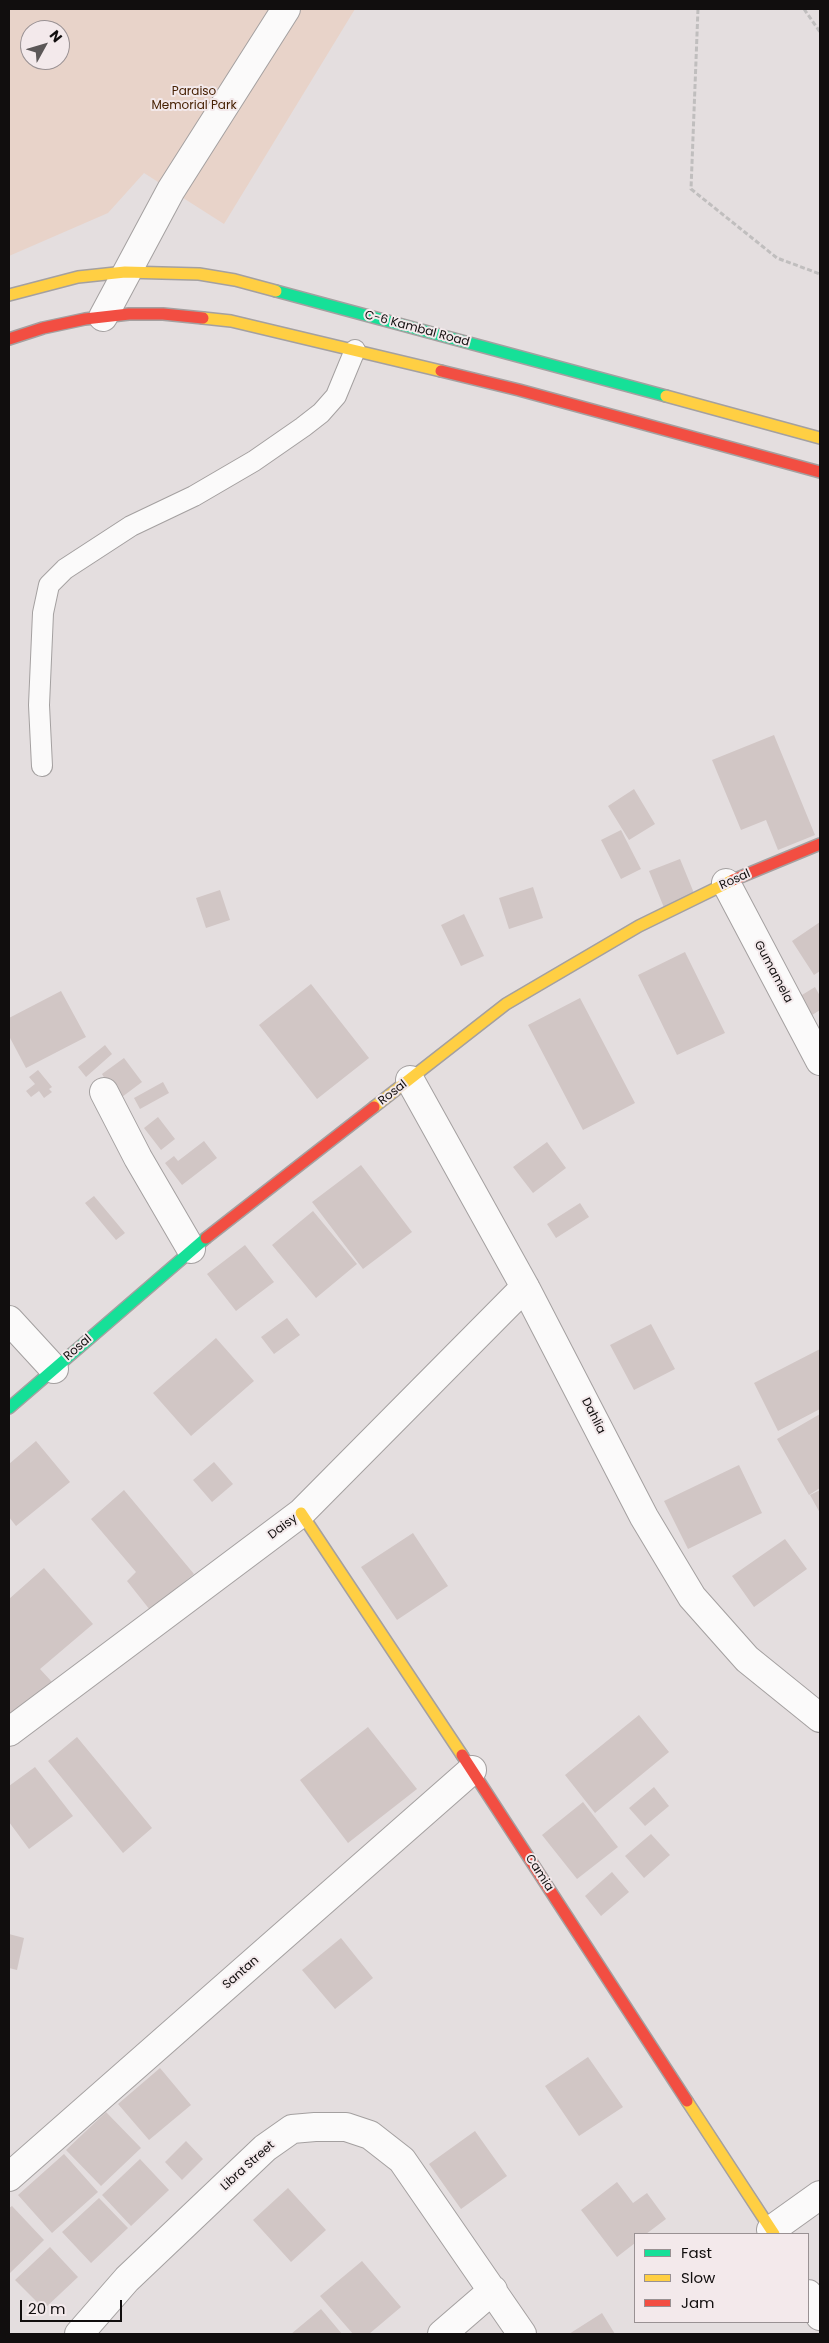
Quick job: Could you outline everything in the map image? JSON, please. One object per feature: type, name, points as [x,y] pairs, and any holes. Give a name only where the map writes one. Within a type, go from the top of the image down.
[{"type":"street","points":[[103,317],[125,272],[170,190],[286,9]]},
{"type":"street","name":"C-6 Kambal Road","points":[[9,294],[78,277],[125,272],[198,274],[235,280],[820,438]]},
{"type":"street","points":[[9,340],[43,328],[103,317],[163,314],[231,321],[519,390],[820,472]]},
{"type":"street","name":"Rosal","points":[[9,1408],[191,1248],[506,1004],[639,926],[726,884],[820,844]]},
{"type":"street","name":"Gumamela","points":[[726,884],[820,1061]]},
{"type":"street","name":"Dahlia","points":[[410,1080],[525,1287],[644,1517],[692,1597],[747,1660],[820,1718]]},
{"type":"street","points":[[104,1092],[138,1158],[191,1248]]},
{"type":"street","name":"Daisy","points":[[9,1732],[301,1513],[525,1287]]},
{"type":"street","points":[[9,1320],[54,1369]]},
{"type":"street","name":"Camia","points":[[301,1513],[472,1770],[773,2232]]},
{"type":"street","name":"Santan","points":[[9,2177],[472,1770]]},
{"type":"street","name":"Libra Street","points":[[79,2334],[126,2279],[265,2148],[292,2129],[346,2127],[370,2136],[402,2160],[522,2334]]},
{"type":"street","points":[[773,2232],[820,2195]]},
{"type":"street","points":[[442,2334],[493,2290]]},
{"type":"street","points":[[809,2296],[820,2316]]},
{"type":"lane","points":[[42,766],[38,705],[43,613],[49,586],[65,569],[131,526],[194,496],[254,461],[303,427],[336,396],[355,350]]},
{"type":"path","points":[[698,9],[691,189],[777,258],[820,274]]},
{"type":"path","points":[[804,9],[820,32]]},
{"type":"green space","name":"Paraiso Memorial Park","points":[[9,9],[355,9],[224,224],[144,173],[108,213],[9,256]]},
{"type":"building","points":[[774,735],[815,835],[778,850],[766,820],[741,830],[712,760]]},
{"type":"building","points":[[634,789],[655,824],[629,840],[608,806]]},
{"type":"building","points":[[621,830],[641,869],[621,879],[601,840]]},
{"type":"building","points":[[680,859],[696,898],[665,910],[649,871]]},
{"type":"building","points":[[533,887],[543,918],[509,929],[499,898]]},
{"type":"building","points":[[220,890],[230,920],[206,928],[196,898]]},
{"type":"building","points":[[464,914],[484,956],[461,966],[441,925]]},
{"type":"building","points":[[820,922],[820,971],[814,975],[792,941]]},
{"type":"building","points":[[685,952],[725,1033],[677,1055],[638,975]]},
{"type":"building","points":[[311,984],[369,1058],[317,1099],[259,1025]]},
{"type":"building","points":[[815,987],[820,996],[820,1010],[809,1017],[797,998]]},
{"type":"building","points":[[61,991],[86,1037],[26,1068],[9,1036],[9,1018]]},
{"type":"building","points":[[580,998],[635,1103],[583,1130],[528,1025]]},
{"type":"building","points":[[105,1045],[112,1054],[86,1077],[78,1067]]},
{"type":"building","points":[[124,1058],[142,1082],[118,1100],[102,1074]]},
{"type":"building","points":[[38,1070],[52,1087],[49,1089],[52,1092],[44,1098],[39,1091],[31,1097],[26,1091],[35,1084],[29,1077]]},
{"type":"building","points":[[163,1082],[169,1093],[140,1109],[134,1098]]},
{"type":"building","points":[[158,1117],[175,1139],[161,1150],[144,1128]]},
{"type":"building","points":[[204,1141],[217,1158],[182,1185],[165,1163],[174,1156],[178,1161]]},
{"type":"building","points":[[547,1142],[566,1168],[533,1193],[513,1167]]},
{"type":"building","points":[[361,1165],[412,1232],[363,1269],[312,1202]]},
{"type":"building","points":[[94,1196],[125,1233],[116,1240],[85,1203]]},
{"type":"building","points":[[580,1203],[589,1217],[556,1238],[547,1224]]},
{"type":"building","points":[[313,1211],[357,1264],[316,1298],[272,1245]]},
{"type":"building","points":[[245,1245],[274,1282],[236,1311],[207,1274]]},
{"type":"building","points":[[287,1318],[300,1335],[274,1354],[261,1337]]},
{"type":"building","points":[[651,1324],[675,1369],[634,1390],[610,1345]]},
{"type":"building","points":[[216,1338],[254,1381],[191,1436],[153,1393]]},
{"type":"building","points":[[820,1349],[820,1409],[778,1431],[754,1383]]},
{"type":"building","points":[[820,1414],[820,1488],[809,1495],[777,1439]]},
{"type":"building","points":[[36,1441],[70,1482],[16,1526],[9,1517],[9,1464]]},
{"type":"building","points":[[214,1462],[233,1484],[212,1502],[193,1480]]},
{"type":"building","points":[[739,1465],[762,1513],[688,1549],[664,1501]]},
{"type":"building","points":[[124,1490],[194,1574],[150,1610],[127,1581],[136,1572],[91,1519]]},
{"type":"building","points":[[820,1490],[820,1513],[810,1495]]},
{"type":"building","points":[[413,1533],[448,1586],[397,1620],[361,1567]]},
{"type":"building","points":[[785,1539],[807,1569],[754,1607],[732,1576]]},
{"type":"building","points":[[44,1568],[93,1624],[40,1669],[52,1682],[9,1719],[9,1599]]},
{"type":"building","points":[[639,1715],[669,1752],[595,1813],[565,1775]]},
{"type":"building","points":[[368,1727],[417,1789],[348,1843],[300,1780]]},
{"type":"building","points":[[77,1737],[152,1828],[123,1853],[48,1761]]},
{"type":"building","points":[[35,1767],[73,1816],[29,1849],[9,1822],[9,1786]]},
{"type":"building","points":[[654,1787],[669,1806],[645,1826],[629,1808]]},
{"type":"building","points":[[583,1802],[618,1847],[577,1879],[542,1835]]},
{"type":"building","points":[[651,1834],[670,1855],[644,1878],[625,1856]]},
{"type":"building","points":[[612,1872],[629,1892],[601,1916],[585,1896]]},
{"type":"building","points":[[9,1934],[24,1938],[17,1970],[9,1968]]},
{"type":"building","points":[[341,1938],[373,1978],[335,2009],[302,1970]]},
{"type":"building","points":[[588,2057],[623,2107],[579,2136],[545,2086]]},
{"type":"building","points":[[160,2068],[191,2105],[149,2140],[118,2104]]},
{"type":"building","points":[[106,2112],[141,2148],[101,2186],[66,2150]]},
{"type":"building","points":[[475,2131],[507,2176],[461,2209],[429,2164]]},
{"type":"building","points":[[186,2141],[203,2159],[182,2180],[165,2162]]},
{"type":"building","points":[[64,2154],[98,2192],[52,2233],[18,2195]]},
{"type":"building","points":[[140,2159],[169,2190],[131,2226],[102,2195]]},
{"type":"building","points":[[617,2182],[633,2203],[647,2193],[666,2219],[647,2233],[634,2233],[634,2244],[617,2257],[581,2210]]},
{"type":"building","points":[[288,2188],[326,2230],[291,2262],[253,2220]]},
{"type":"building","points":[[99,2198],[128,2228],[91,2263],[62,2232]]},
{"type":"building","points":[[12,2206],[44,2240],[10,2273],[9,2208]]},
{"type":"building","points":[[50,2247],[78,2277],[44,2309],[15,2280]]},
{"type":"building","points":[[362,2261],[401,2307],[369,2334],[353,2334],[320,2296]]},
{"type":"building","points":[[321,2309],[342,2334],[291,2334]]},
{"type":"building","points":[[602,2313],[615,2334],[569,2334]]},
{"type":"traffic: fast","points":[[276,291],[666,396]]},
{"type":"traffic: fast","points":[[9,1408],[206,1238]]},
{"type":"traffic: slow","points":[[9,295],[78,277],[125,272],[199,274],[235,280],[276,291]]},
{"type":"traffic: slow","points":[[203,318],[231,321],[441,371]]},
{"type":"traffic: slow","points":[[666,396],[820,438]]},
{"type":"traffic: slow","points":[[374,1107],[506,1004],[639,926],[733,880]]},
{"type":"traffic: slow","points":[[301,1513],[462,1755]]},
{"type":"traffic: slow","points":[[687,2101],[773,2233]]},
{"type":"traffic: jam","points":[[9,339],[43,328],[85,319],[129,314],[163,314],[203,318]]},
{"type":"traffic: jam","points":[[441,371],[519,390],[820,472]]},
{"type":"traffic: jam","points":[[733,880],[820,844]]},
{"type":"traffic: jam","points":[[206,1238],[374,1107]]},
{"type":"traffic: jam","points":[[462,1755],[687,2101]]}]
